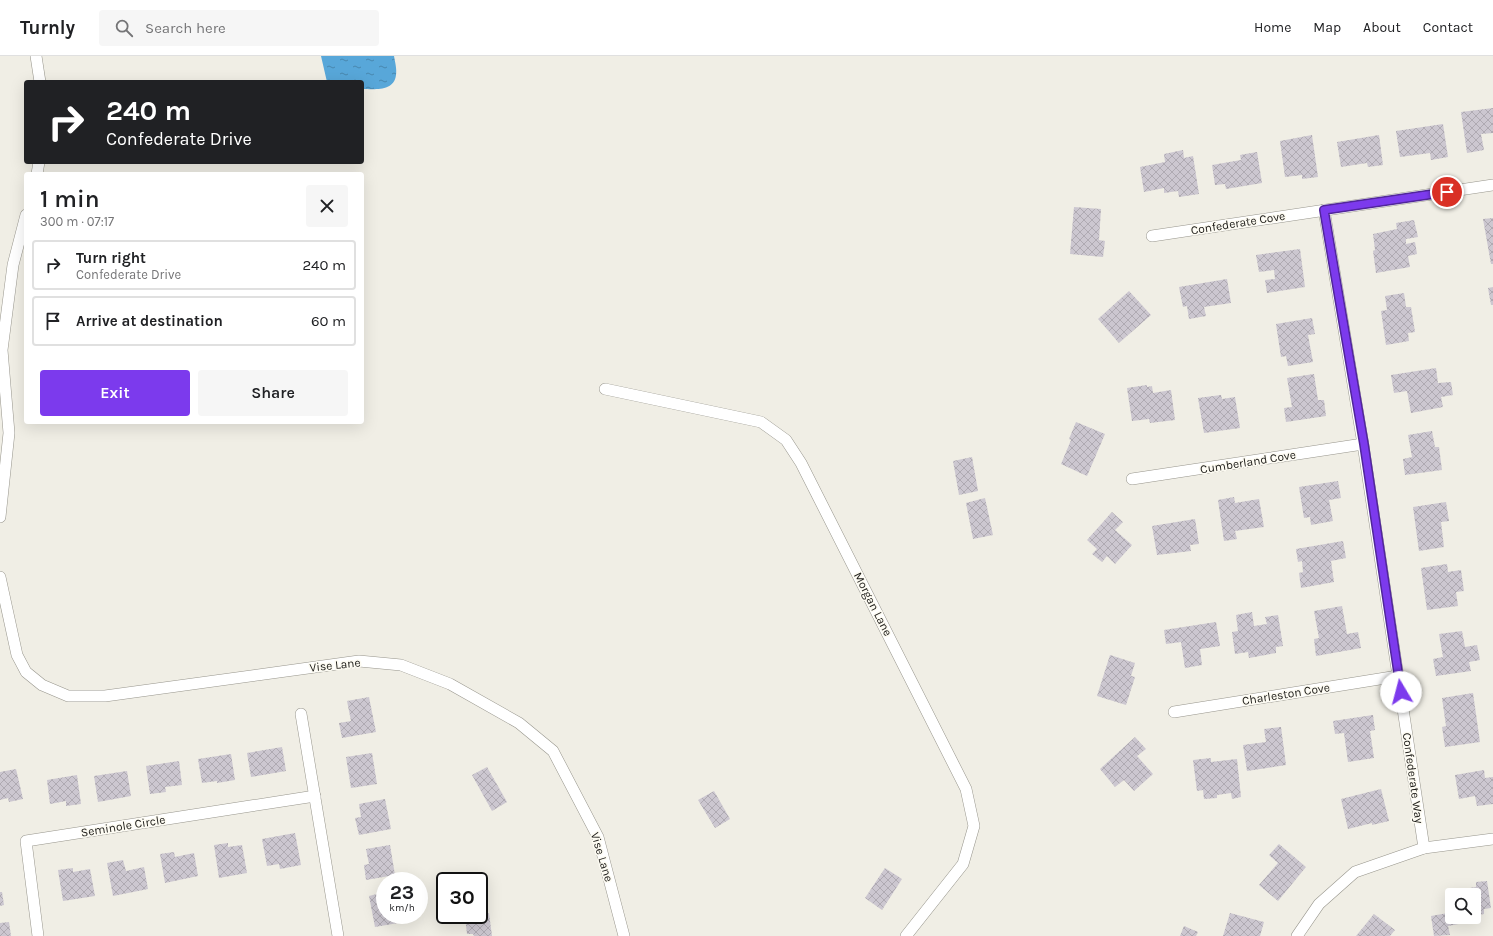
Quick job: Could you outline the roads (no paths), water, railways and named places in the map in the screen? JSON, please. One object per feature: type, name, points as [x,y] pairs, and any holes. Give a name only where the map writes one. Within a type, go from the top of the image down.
[{"type":"street","points":[[36,56],[40,80]]},
{"type":"street","name":"Confederate Cove","points":[[1152,236],[1493,185]]},
{"type":"street","name":"Confederate Way","points":[[1324,210],[1364,444],[1424,848]]},
{"type":"street","points":[[0,517],[9,434],[2,350],[13,264],[24,223]]},
{"type":"street","name":"Morgan Lane","points":[[605,389],[761,422],[786,440],[801,463],[966,789],[974,826],[963,864],[906,936]]},
{"type":"street","name":"Cumberland Cove","points":[[1132,479],[1364,444]]},
{"type":"street","name":"Vise Lane","points":[[0,577],[17,655],[26,672],[42,685],[68,696],[105,696],[359,660],[401,665],[450,684],[519,723],[553,751],[598,837],[624,936]]},
{"type":"street","name":"Charleston Cove","points":[[1174,712],[1398,676]]},
{"type":"street","points":[[301,714],[338,936]]},
{"type":"street","name":"Seminole Circle","points":[[38,936],[26,841],[314,796]]},
{"type":"street","points":[[1297,936],[1319,904],[1355,872],[1424,848],[1493,839]]},
{"type":"water","points":[[321,56],[394,56],[396,75],[392,84],[388,87],[364,89],[364,80],[327,80]]}]
